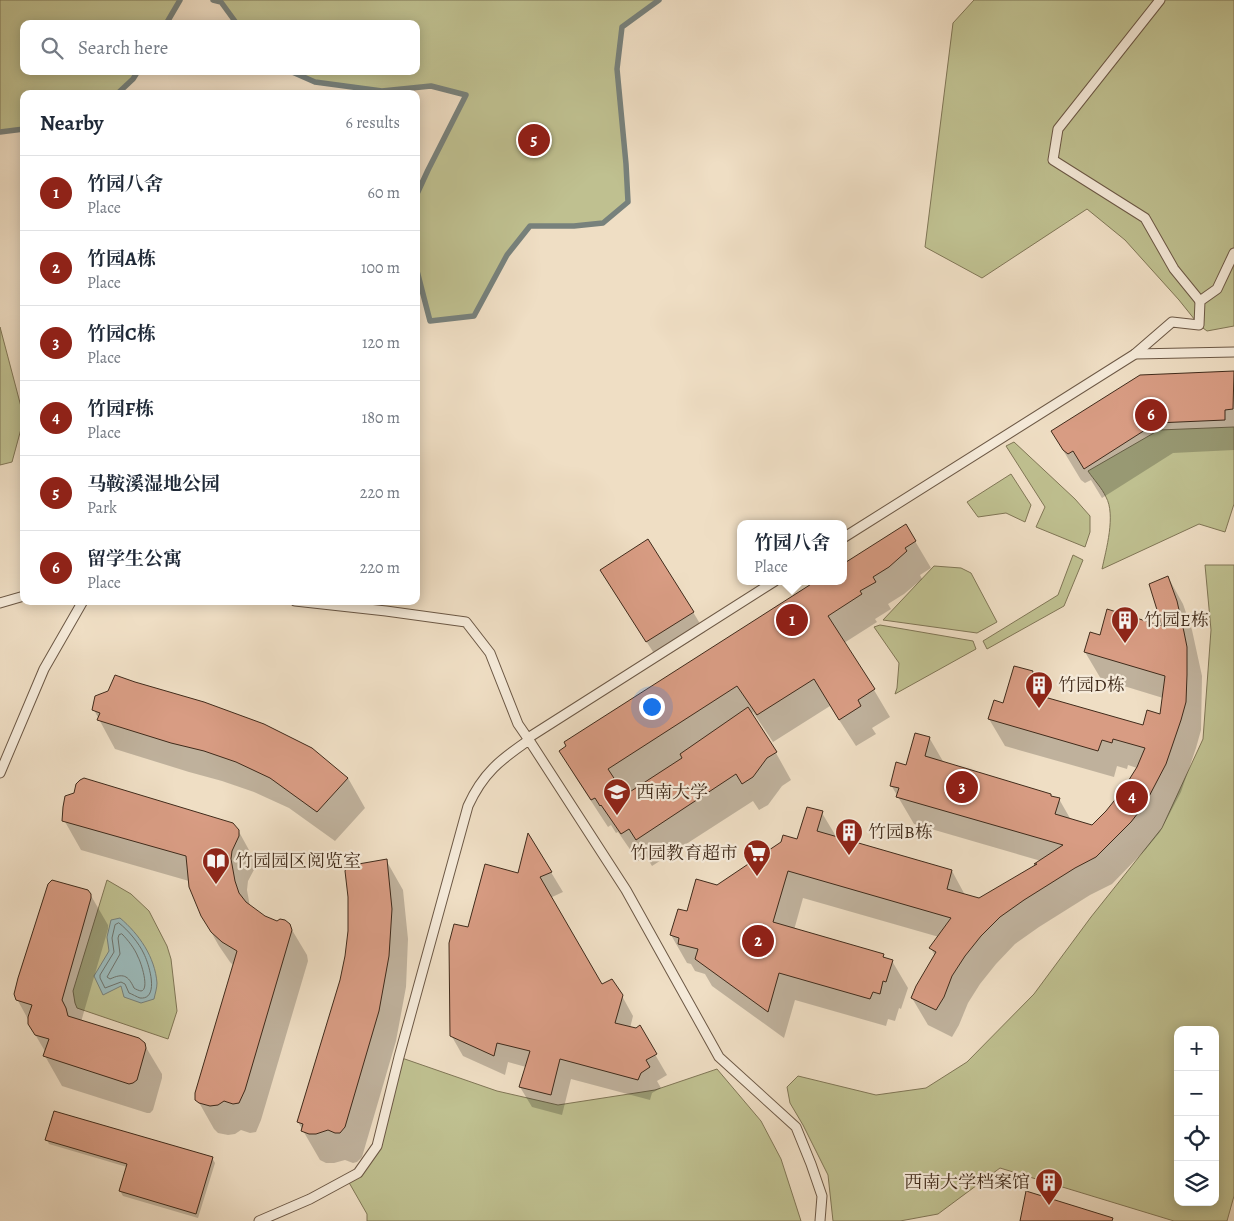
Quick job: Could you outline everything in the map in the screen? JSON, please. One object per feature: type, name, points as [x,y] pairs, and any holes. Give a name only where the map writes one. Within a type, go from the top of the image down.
[{"type":"lane","points":[[847,535],[1135,354],[1172,322],[1199,324],[1200,301],[1174,269],[1145,218],[1053,160],[1058,129],[1160,0]]},
{"type":"lane","points":[[1200,301],[1217,290],[1234,253]]},
{"type":"lane","points":[[1135,354],[1234,352]]},
{"type":"lane","points":[[259,1221],[310,1199],[358,1173],[377,1146],[399,1057],[468,806],[479,785],[494,766],[528,739],[769,585]]},
{"type":"lane","points":[[0,603],[20,597]]},
{"type":"lane","points":[[0,773],[44,669],[81,605]]},
{"type":"lane","points":[[331,605],[466,622],[490,653],[518,724],[626,890],[719,1056],[796,1127],[822,1196],[820,1221]]},
{"type":"green space","points":[[0,0],[180,0],[168,20],[20,20],[20,75],[136,75],[121,90],[20,90],[20,130],[0,132]]},
{"type":"green space","points":[[213,0],[659,0],[622,27],[617,69],[628,202],[603,223],[574,226],[530,226],[507,255],[474,316],[430,321],[420,282],[420,187],[466,95],[431,86],[375,90],[315,82],[299,75],[420,75],[420,20],[234,20],[221,2]]},
{"type":"green space","points":[[974,0],[1234,0],[1234,326],[1207,331],[1199,325],[1125,240],[1087,209],[982,278],[925,247],[953,23]]},
{"type":"green space","points":[[0,327],[20,403],[20,433],[12,462],[0,465]]},
{"type":"green space","points":[[1234,427],[1234,504],[1225,532],[1199,524],[1102,569],[1108,543],[1109,504],[1100,487],[1088,471],[1159,430]]},
{"type":"green space","points":[[1014,442],[1075,499],[1090,516],[1090,532],[1085,547],[1036,527],[1045,507],[1006,446]]},
{"type":"green space","points":[[1011,474],[1031,505],[1025,522],[1006,513],[978,517],[967,502]]},
{"type":"green space","points":[[1073,555],[1083,560],[1064,606],[987,649],[983,641],[1058,595]]},
{"type":"green space","points":[[1205,565],[1234,565],[1234,1196],[1227,1221],[1174,1221],[1000,1168],[938,1214],[900,1221],[833,1221],[828,1175],[790,1103],[787,1087],[798,1076],[876,1095],[926,1088],[967,1062],[1034,994],[1091,917],[1162,828],[1203,739],[1211,630]]},
{"type":"green space","points":[[934,566],[961,568],[971,573],[997,622],[977,633],[883,620]]},
{"type":"green space","points":[[880,625],[973,641],[976,649],[895,694],[899,663],[874,627]]},
{"type":"green space","points":[[107,880],[131,894],[149,911],[167,946],[171,959],[177,1011],[168,1039],[77,1008],[75,1003],[73,991]]},
{"type":"green space","points":[[399,1057],[497,1091],[558,1105],[655,1090],[717,1069],[761,1121],[781,1159],[801,1221],[367,1221],[367,1214],[347,1179],[377,1146]]},
{"type":"water","points":[[120,918],[140,939],[153,964],[157,983],[154,999],[141,1003],[124,997],[121,986],[103,995],[94,976],[109,951],[107,937],[111,920]]},
{"type":"building","points":[[1234,371],[1233,409],[1225,410],[1225,420],[1156,423],[1084,469],[1073,451],[1068,454],[1063,450],[1051,431],[1140,375]]},
{"type":"building","points":[[906,524],[916,541],[905,548],[907,551],[889,567],[873,577],[876,582],[860,591],[862,594],[828,616],[875,689],[858,700],[861,706],[839,720],[814,679],[757,715],[737,686],[608,769],[625,795],[682,758],[680,754],[748,707],[777,752],[767,758],[753,777],[742,784],[736,774],[636,840],[629,829],[621,834],[595,798],[591,800],[559,751],[566,746],[564,742],[810,585],[847,585],[847,561]]},
{"type":"building","points":[[648,539],[694,612],[646,642],[600,570]]},
{"type":"building","points":[[1168,576],[1177,601],[1187,647],[1186,702],[1166,764],[1145,804],[1131,822],[1096,857],[1075,868],[1000,917],[965,956],[952,976],[944,997],[936,1010],[911,998],[936,952],[929,948],[951,918],[788,871],[773,922],[884,954],[883,957],[893,960],[886,982],[883,981],[880,994],[873,992],[870,999],[779,973],[768,1012],[695,959],[698,949],[678,944],[679,938],[670,935],[678,909],[687,911],[696,879],[717,885],[781,842],[783,835],[797,839],[807,807],[823,811],[817,831],[952,870],[947,889],[979,898],[1037,864],[1034,864],[1063,845],[896,797],[899,788],[890,786],[896,762],[906,765],[915,733],[930,737],[925,756],[1051,794],[1051,796],[1060,798],[1055,814],[1092,825],[1122,791],[1137,767],[1145,748],[1113,739],[1112,743],[1102,740],[1098,751],[988,719],[994,700],[1003,703],[1014,666],[1033,671],[1027,692],[1143,725],[1147,710],[1160,714],[1165,676],[1084,652],[1090,632],[1100,635],[1107,609],[1162,626],[1149,584]]},
{"type":"building","points":[[115,675],[204,702],[264,724],[312,748],[348,778],[317,812],[270,778],[236,762],[97,720],[100,713],[92,710],[95,696],[108,691]]},
{"type":"building","points":[[84,778],[233,823],[239,830],[239,836],[232,851],[231,859],[239,893],[246,902],[265,916],[277,921],[280,919],[285,920],[290,924],[292,930],[245,1090],[239,1103],[233,1104],[224,1101],[218,1105],[210,1106],[195,1100],[195,1093],[237,951],[222,942],[211,932],[201,916],[189,887],[186,856],[62,821],[65,796],[74,793],[76,784]]},
{"type":"building","points":[[528,833],[552,872],[540,877],[602,984],[612,979],[623,995],[615,1023],[636,1028],[640,1025],[657,1054],[646,1060],[650,1067],[641,1073],[638,1080],[560,1059],[551,1095],[519,1087],[530,1051],[497,1043],[494,1056],[450,1036],[449,943],[454,924],[468,927],[485,864],[518,873]]},
{"type":"building","points":[[387,859],[392,909],[389,956],[379,1011],[345,1127],[340,1133],[328,1130],[309,1134],[301,1131],[303,1124],[297,1122],[340,980],[345,956],[348,931],[348,897],[345,871],[347,866]]},
{"type":"building","points":[[52,880],[88,890],[91,894],[62,1000],[68,1016],[139,1038],[145,1043],[146,1048],[137,1080],[133,1083],[129,1084],[43,1056],[49,1039],[35,1035],[28,1024],[32,1005],[16,1000],[14,994],[18,978],[48,884]]},
{"type":"building","points":[[54,1111],[213,1157],[196,1214],[119,1191],[127,1164],[45,1140]]},
{"type":"building","name":"西南大学档案馆","points":[[1026,1191],[1113,1218],[1112,1221],[1020,1221]]},
{"type":"waterway","points":[[168,20],[180,0]]},
{"type":"waterway","points":[[213,0],[221,2],[234,20]]},
{"type":"waterway","points":[[420,282],[430,321],[474,316],[507,255],[530,226],[574,226],[603,223],[628,202],[617,69],[622,27],[659,0]]},
{"type":"waterway","points":[[121,90],[136,75]]},
{"type":"waterway","points":[[299,75],[315,82],[375,90]]},
{"type":"waterway","points":[[392,90],[431,86],[466,95],[420,187]]},
{"type":"waterway","points":[[0,132],[20,130]]},
{"type":"place","name":"马鞍溪湿地公园","points":[[534,140]]},
{"type":"place","name":"留学生公寓","points":[[1151,415]]},
{"type":"place","name":"竹园八舍","points":[[792,620]]},
{"type":"place","name":"竹园E栋","points":[[1125,644]]},
{"type":"place","name":"竹园D栋","points":[[1039,709]]},
{"type":"place","name":"竹园C栋","points":[[962,787]]},
{"type":"place","name":"竹园F栋","points":[[1132,797]]},
{"type":"place","name":"西南大学","points":[[617,816]]},
{"type":"place","name":"竹园B栋","points":[[849,856]]},
{"type":"place","name":"竹园教育超市","points":[[757,877]]},
{"type":"place","name":"竹园园区阅览室","points":[[216,885]]},
{"type":"place","name":"竹园A栋","points":[[758,941]]},
{"type":"place","name":"西南大学档案馆","points":[[1049,1206]]}]
